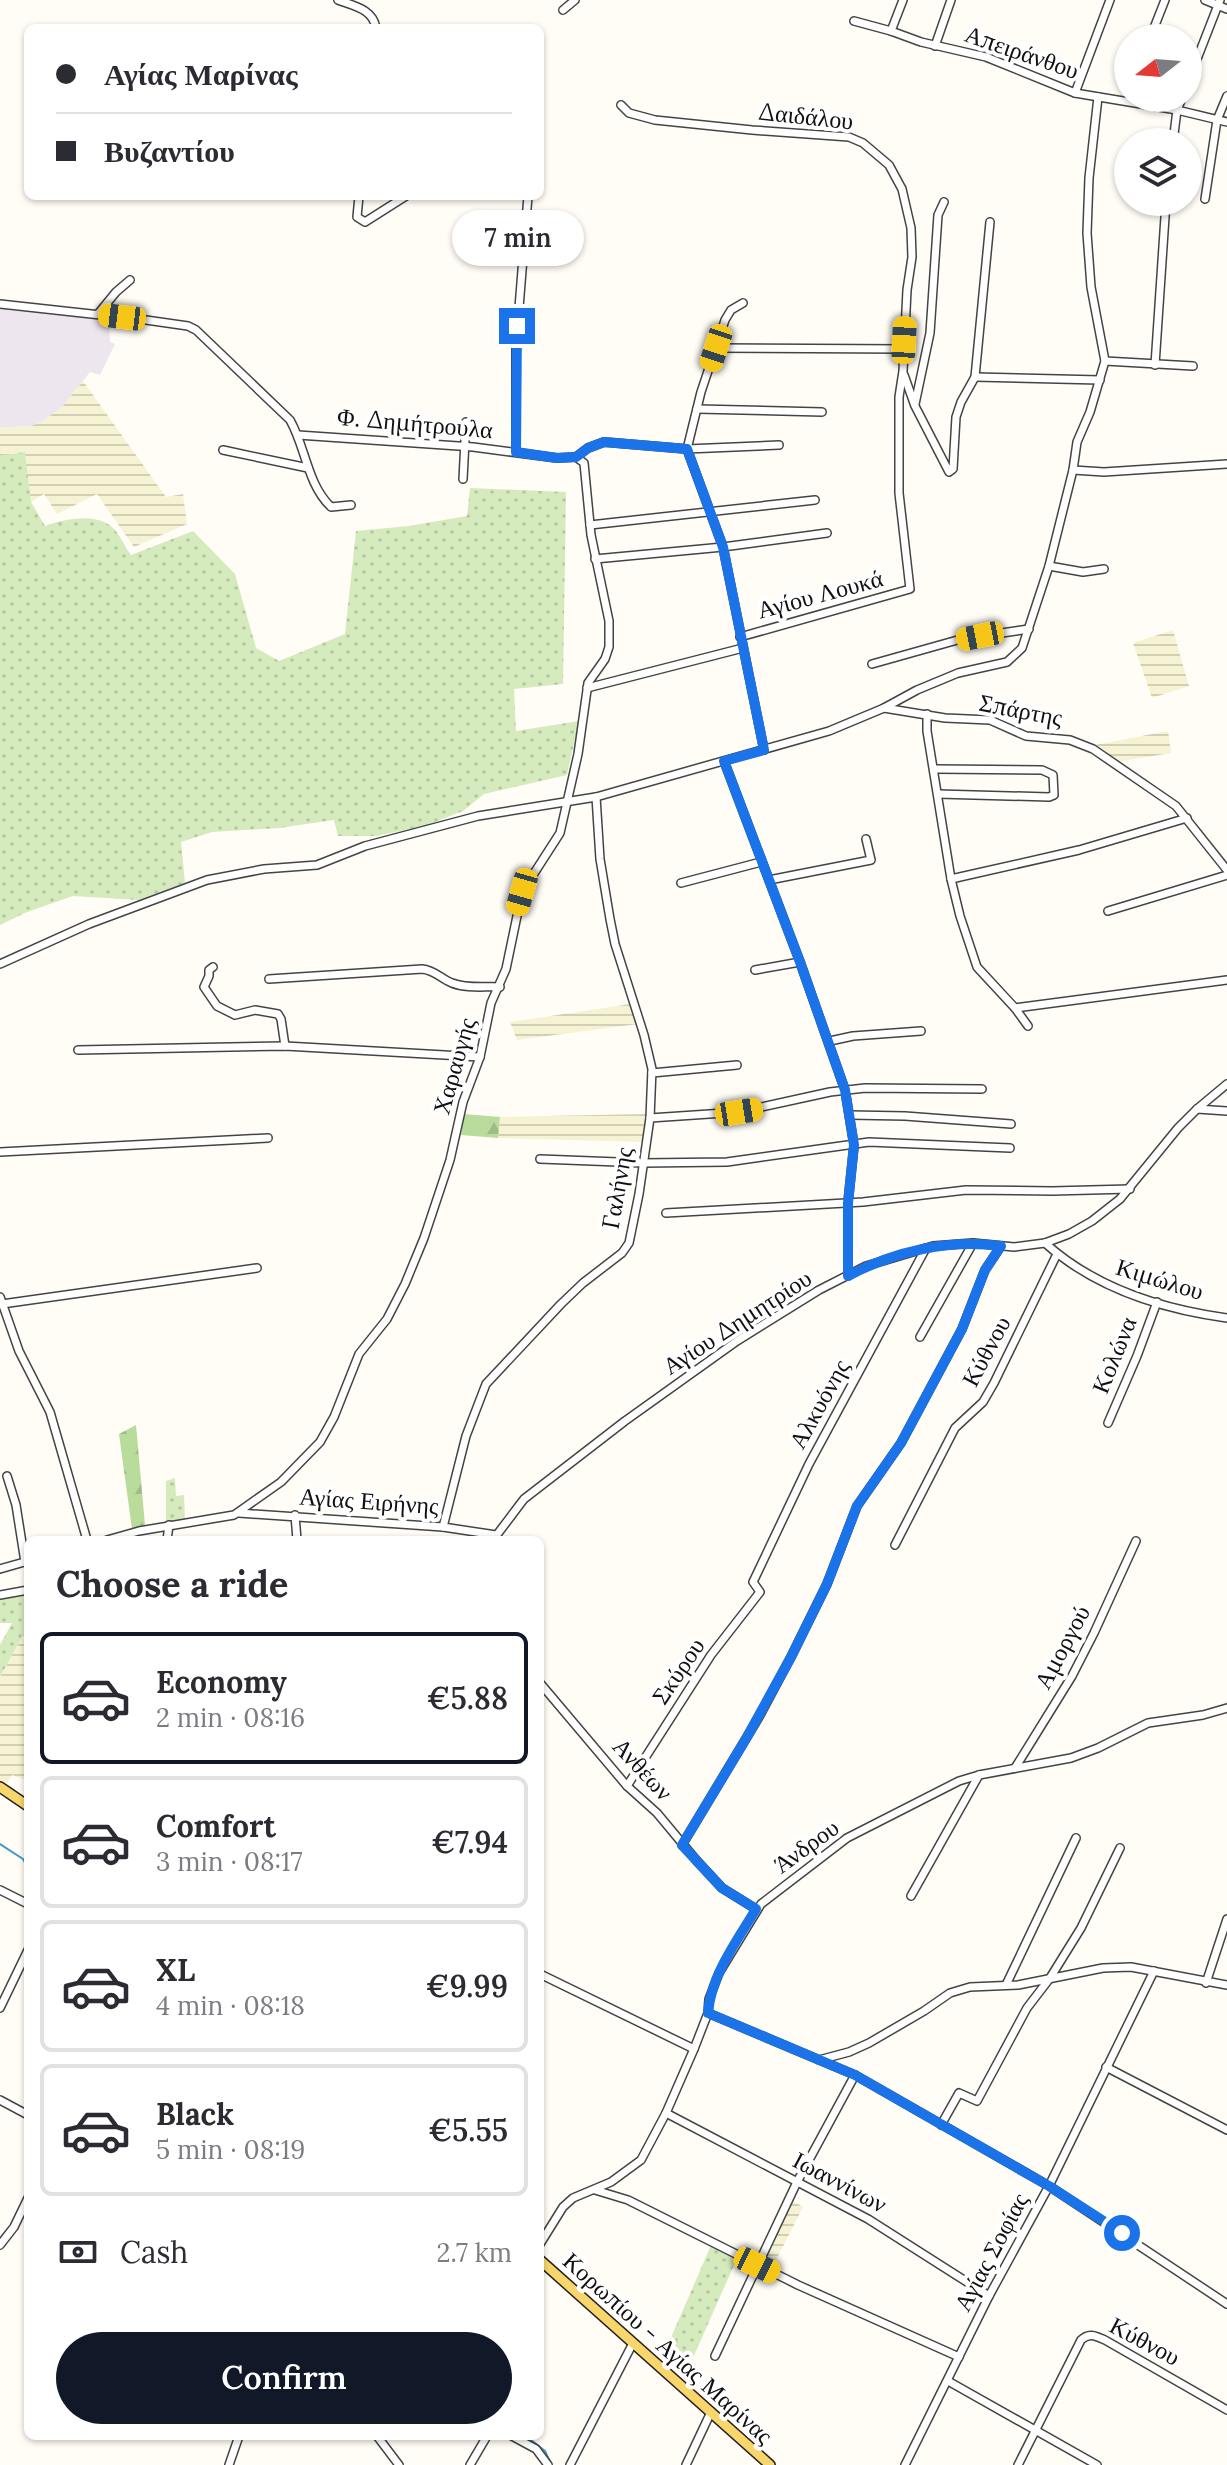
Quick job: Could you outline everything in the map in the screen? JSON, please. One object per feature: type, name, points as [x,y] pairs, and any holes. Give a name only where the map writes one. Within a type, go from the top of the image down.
[{"type":"main road","points":[[0,1787],[24,1803]]},
{"type":"main road","name":"Κορωπίου - Αγίας Μαρίνας","points":[[544,2264],[770,2465]]},
{"type":"street","points":[[338,0],[370,14],[376,24]]},
{"type":"street","points":[[563,10],[575,0]]},
{"type":"street","points":[[891,31],[903,0]]},
{"type":"street","points":[[935,46],[951,0]]},
{"type":"street","points":[[1075,93],[1110,0]]},
{"type":"street","points":[[1156,24],[1165,0]]},
{"type":"street","points":[[1205,0],[1219,3],[1227,9]]},
{"type":"street","points":[[1202,46],[1219,3]]},
{"type":"street","name":"Απειράνθου","points":[[854,21],[935,46],[986,57],[1075,93],[1114,98]]},
{"type":"street","points":[[1205,199],[1217,120],[1227,96]]},
{"type":"street","points":[[0,964],[89,924],[207,880],[264,869],[317,865],[365,846],[478,816],[596,797],[841,727],[958,673],[1007,662],[1022,648],[1029,629],[1049,566],[1080,433],[1105,361],[1091,287],[1087,233],[1089,178],[1098,97]]},
{"type":"street","name":"Δαιδάλου","points":[[621,105],[629,113],[655,120],[849,137],[872,149],[895,174],[902,189],[911,228],[912,257],[899,397],[899,493],[910,589]]},
{"type":"street","name":"Απειράνθου","points":[[1185,112],[1227,122]]},
{"type":"street","points":[[358,200],[356,211],[360,221],[371,220],[400,200]]},
{"type":"street","points":[[516,452],[516,345],[528,200]]},
{"type":"street","points":[[915,406],[930,333],[938,215],[944,202]]},
{"type":"street","points":[[1155,365],[1165,216]]},
{"type":"street","points":[[903,371],[915,406],[949,472],[953,469],[956,417],[975,377],[990,222]]},
{"type":"street","points":[[98,314],[130,280]]},
{"type":"street","points":[[743,303],[731,310],[725,320],[687,449],[723,547],[764,750]]},
{"type":"street","points":[[0,304],[98,314],[188,326],[196,330],[290,420],[324,500],[331,507],[351,505]]},
{"type":"street","points":[[716,348],[904,349]]},
{"type":"street","points":[[1105,361],[1193,366]]},
{"type":"street","points":[[975,377],[1100,380]]},
{"type":"street","points":[[697,409],[822,412]]},
{"type":"street","points":[[463,479],[466,422]]},
{"type":"street","name":"Φ. Δημήτρουλα","points":[[298,435],[464,447],[557,458],[576,457]]},
{"type":"street","points":[[576,457],[604,442],[687,449],[779,445]]},
{"type":"street","points":[[223,450],[308,468]]},
{"type":"street","name":"Χαραυγής","points":[[121,1536],[239,1513],[281,1482],[320,1442],[334,1417],[362,1348],[387,1319],[424,1238],[450,1160],[463,1102],[480,1057],[491,1003],[500,987],[514,941],[522,892],[560,833],[578,754],[588,683],[605,659],[611,635],[595,559],[584,463],[576,457]]},
{"type":"street","points":[[1073,470],[1104,472],[1227,464]]},
{"type":"street","points":[[590,525],[815,500]]},
{"type":"street","points":[[595,559],[827,533]]},
{"type":"street","points":[[1049,566],[1083,572],[1104,569]]},
{"type":"street","name":"Αγίου Λουκά","points":[[740,637],[910,589]]},
{"type":"street","points":[[872,664],[961,639],[1029,629]]},
{"type":"street","points":[[587,688],[743,648]]},
{"type":"street","name":"Σπάρτης","points":[[884,708],[945,718],[990,720],[1026,736],[1057,737],[1082,744],[1102,754],[1176,806],[1227,873]]},
{"type":"street","points":[[927,714],[927,731],[951,879],[960,916],[977,967],[1028,1026]]},
{"type":"street","points":[[724,761],[830,1041],[845,1090],[854,1145],[848,1203],[848,1276]]},
{"type":"street","points":[[935,769],[1042,770],[1053,775],[1055,790],[1054,795],[1049,797],[938,794]]},
{"type":"street","name":"Γαλήνης","points":[[443,1527],[466,1436],[486,1384],[561,1304],[622,1253],[629,1243],[644,1163],[652,1073],[648,1049],[615,944],[600,859],[596,797]]},
{"type":"street","points":[[951,879],[1064,854],[1187,818]]},
{"type":"street","points":[[769,880],[871,860],[866,839]]},
{"type":"street","points":[[681,883],[761,862]]},
{"type":"street","points":[[1108,911],[1227,873]]},
{"type":"street","points":[[755,970],[800,962]]},
{"type":"street","points":[[213,967],[209,970],[204,987],[217,1006],[235,1015],[255,1010],[278,1014],[285,1046]]},
{"type":"street","points":[[269,979],[428,970],[453,984],[500,987]]},
{"type":"street","points":[[1015,1008],[1227,980]]},
{"type":"street","points":[[830,1041],[853,1036],[921,1031]]},
{"type":"street","points":[[78,1050],[285,1046],[480,1057]]},
{"type":"street","points":[[652,1073],[737,1065]]},
{"type":"street","name":"Αγίου Δημητρίου","points":[[496,1536],[524,1499],[625,1421],[737,1341],[819,1290],[866,1266],[926,1248],[951,1243],[1001,1246],[1045,1243],[1101,1216],[1130,1189],[1160,1149],[1197,1109],[1227,1084]]},
{"type":"street","points":[[650,1118],[747,1111],[865,1088],[982,1089]]},
{"type":"street","points":[[1197,1109],[1227,1111]]},
{"type":"street","points":[[850,1115],[1011,1124]]},
{"type":"street","points":[[0,1152],[268,1138]]},
{"type":"street","points":[[540,1159],[727,1162],[869,1142],[1010,1148]]},
{"type":"street","points":[[666,1213],[848,1203],[966,1190],[1130,1189]]},
{"type":"street","points":[[920,1337],[973,1243]]},
{"type":"street","name":"Κιμώλου","points":[[1045,1243],[1082,1271],[1120,1291],[1227,1318]]},
{"type":"street","points":[[682,1845],[791,1657],[827,1584],[857,1506],[901,1443],[962,1329],[985,1270],[1001,1246]]},
{"type":"street","name":"Αλκυόνης","points":[[753,1582],[809,1464],[926,1248]]},
{"type":"street","name":"Κύθνου","points":[[895,1545],[955,1428],[983,1402],[994,1383],[1057,1254]]},
{"type":"street","points":[[86,1536],[50,1412],[19,1351],[1,1301],[257,1268]]},
{"type":"street","name":"Κολώνα","points":[[1108,1423],[1157,1302]]},
{"type":"street","points":[[7,1476],[24,1551]]},
{"type":"street","name":"Αγίας Ειρήνης","points":[[239,1513],[443,1527],[485,1536]]},
{"type":"street","points":[[295,1515],[297,1536]]},
{"type":"street","points":[[168,1536],[169,1525]]},
{"type":"street","name":"Αμοργού","points":[[1015,1768],[1072,1676],[1136,1541]]},
{"type":"street","points":[[0,1569],[24,1563]]},
{"type":"street","name":"Σκύρου","points":[[627,1786],[711,1655],[760,1592],[753,1582]]},
{"type":"street","points":[[0,1595],[24,1591]]},
{"type":"street","name":"Ανθέων","points":[[544,1688],[627,1786],[657,1813],[722,1888],[756,1909]]},
{"type":"street","name":"Άνδρου","points":[[544,2238],[563,2207],[573,2198],[594,2190],[641,2160],[694,2049],[719,1973],[756,1909],[847,1838],[959,1781],[1071,1758],[1148,1723],[1203,1715],[1227,1708]]},
{"type":"street","points":[[911,1896],[979,1775]]},
{"type":"street","points":[[1006,1985],[1076,1838]]},
{"type":"street","points":[[941,2125],[959,2093],[977,2101],[1027,2008],[1081,1928],[1120,1848]]},
{"type":"street","points":[[0,1890],[24,1902]]},
{"type":"street","points":[[1206,1983],[1227,1919]]},
{"type":"street","points":[[0,2008],[24,1958]]},
{"type":"street","points":[[817,2061],[869,2043],[950,1993],[970,1987],[1006,1985],[1103,1968],[1131,1967],[1227,1985]]},
{"type":"street","name":"Αγίας Σοφίας","points":[[905,2465],[989,2296],[1049,2186],[1154,1971]]},
{"type":"street","points":[[544,1976],[694,2049]]},
{"type":"street","points":[[708,2013],[855,2075],[1049,2186],[1227,2304]]},
{"type":"street","points":[[1106,2067],[1227,2130]]},
{"type":"street","points":[[715,2356],[797,2182],[855,2075]]},
{"type":"street","points":[[0,2100],[24,2113]]},
{"type":"street","name":"Ιωαννίνων","points":[[666,2113],[896,2235],[989,2296]]},
{"type":"street","points":[[594,2190],[628,2200],[757,2265],[959,2357]]},
{"type":"street","points":[[0,2245],[14,2227],[24,2206]]},
{"type":"street","name":"Κύθνου","points":[[1018,2465],[1081,2340],[1089,2335],[1105,2340],[1227,2410]]},
{"type":"street","points":[[570,2465],[633,2343]]},
{"type":"street","points":[[948,2381],[1097,2465]]},
{"type":"street","points":[[686,2465],[711,2412]]},
{"type":"street","points":[[229,2465],[238,2440]]},
{"type":"street","points":[[380,2440],[399,2465]]},
{"type":"street","points":[[470,2465],[485,2440]]},
{"type":"street","points":[[519,2440],[536,2449],[548,2465]]},
{"type":"shaded area","points":[[0,308],[109,317],[110,342],[115,344],[100,375],[90,372],[62,407],[40,423],[0,428]]},
{"type":"shaded area","points":[[83,381],[166,497],[183,494],[187,524],[134,547],[97,494],[57,514],[44,494],[31,502],[24,453],[0,456],[0,428],[40,423],[62,407]]},
{"type":"shaded area","points":[[1173,630],[1189,686],[1152,698],[1133,643]]},
{"type":"shaded area","points":[[1168,731],[1171,753],[1116,762],[1095,745]]},
{"type":"shaded area","points":[[631,1004],[638,1024],[517,1040],[510,1022]]},
{"type":"shaded area","points":[[646,1114],[643,1142],[498,1138],[500,1117]]},
{"type":"shaded area","points":[[24,1633],[24,1780],[12,1775],[7,1784],[0,1781],[0,1677]]},
{"type":"shaded area","points":[[791,2200],[803,2207],[773,2266],[760,2260]]},
{"type":"green space","points":[[25,452],[31,502],[45,526],[70,519],[98,520],[113,528],[131,555],[193,531],[235,574],[256,648],[279,661],[345,634],[356,531],[467,516],[470,488],[566,492],[563,684],[514,689],[516,731],[579,721],[567,775],[484,794],[463,811],[427,825],[377,836],[338,836],[334,820],[279,828],[212,832],[181,842],[185,883],[138,900],[73,896],[0,925],[0,456]]},
{"type":"green space","points":[[464,1114],[500,1117],[498,1138],[461,1135]]},
{"type":"green space","points":[[136,1425],[145,1525],[132,1529],[119,1434]]},
{"type":"green space","points":[[175,1478],[176,1496],[184,1495],[185,1520],[166,1521],[166,1481]]},
{"type":"green space","points":[[24,1593],[24,1633],[0,1677],[0,1645],[12,1623],[0,1623],[0,1596]]},
{"type":"green space","points":[[712,2243],[738,2256],[685,2376],[663,2356]]},
{"type":"waterway","points":[[0,1844],[24,1861]]},
{"type":"waterway","points":[[531,2440],[545,2451],[551,2464]]},
{"type":"route","points":[[517,326],[516,452],[557,458],[576,457],[604,442],[687,449],[723,547],[764,750],[724,761],[830,1041],[845,1090],[854,1145],[848,1203],[848,1276],[866,1266],[933,1246],[973,1243],[1001,1246],[985,1270],[962,1329],[901,1443],[857,1506],[827,1584],[791,1657],[682,1845],[722,1888],[756,1909],[719,1973],[709,1999],[708,2013],[855,2075],[1049,2186],[1122,2233]]}]
